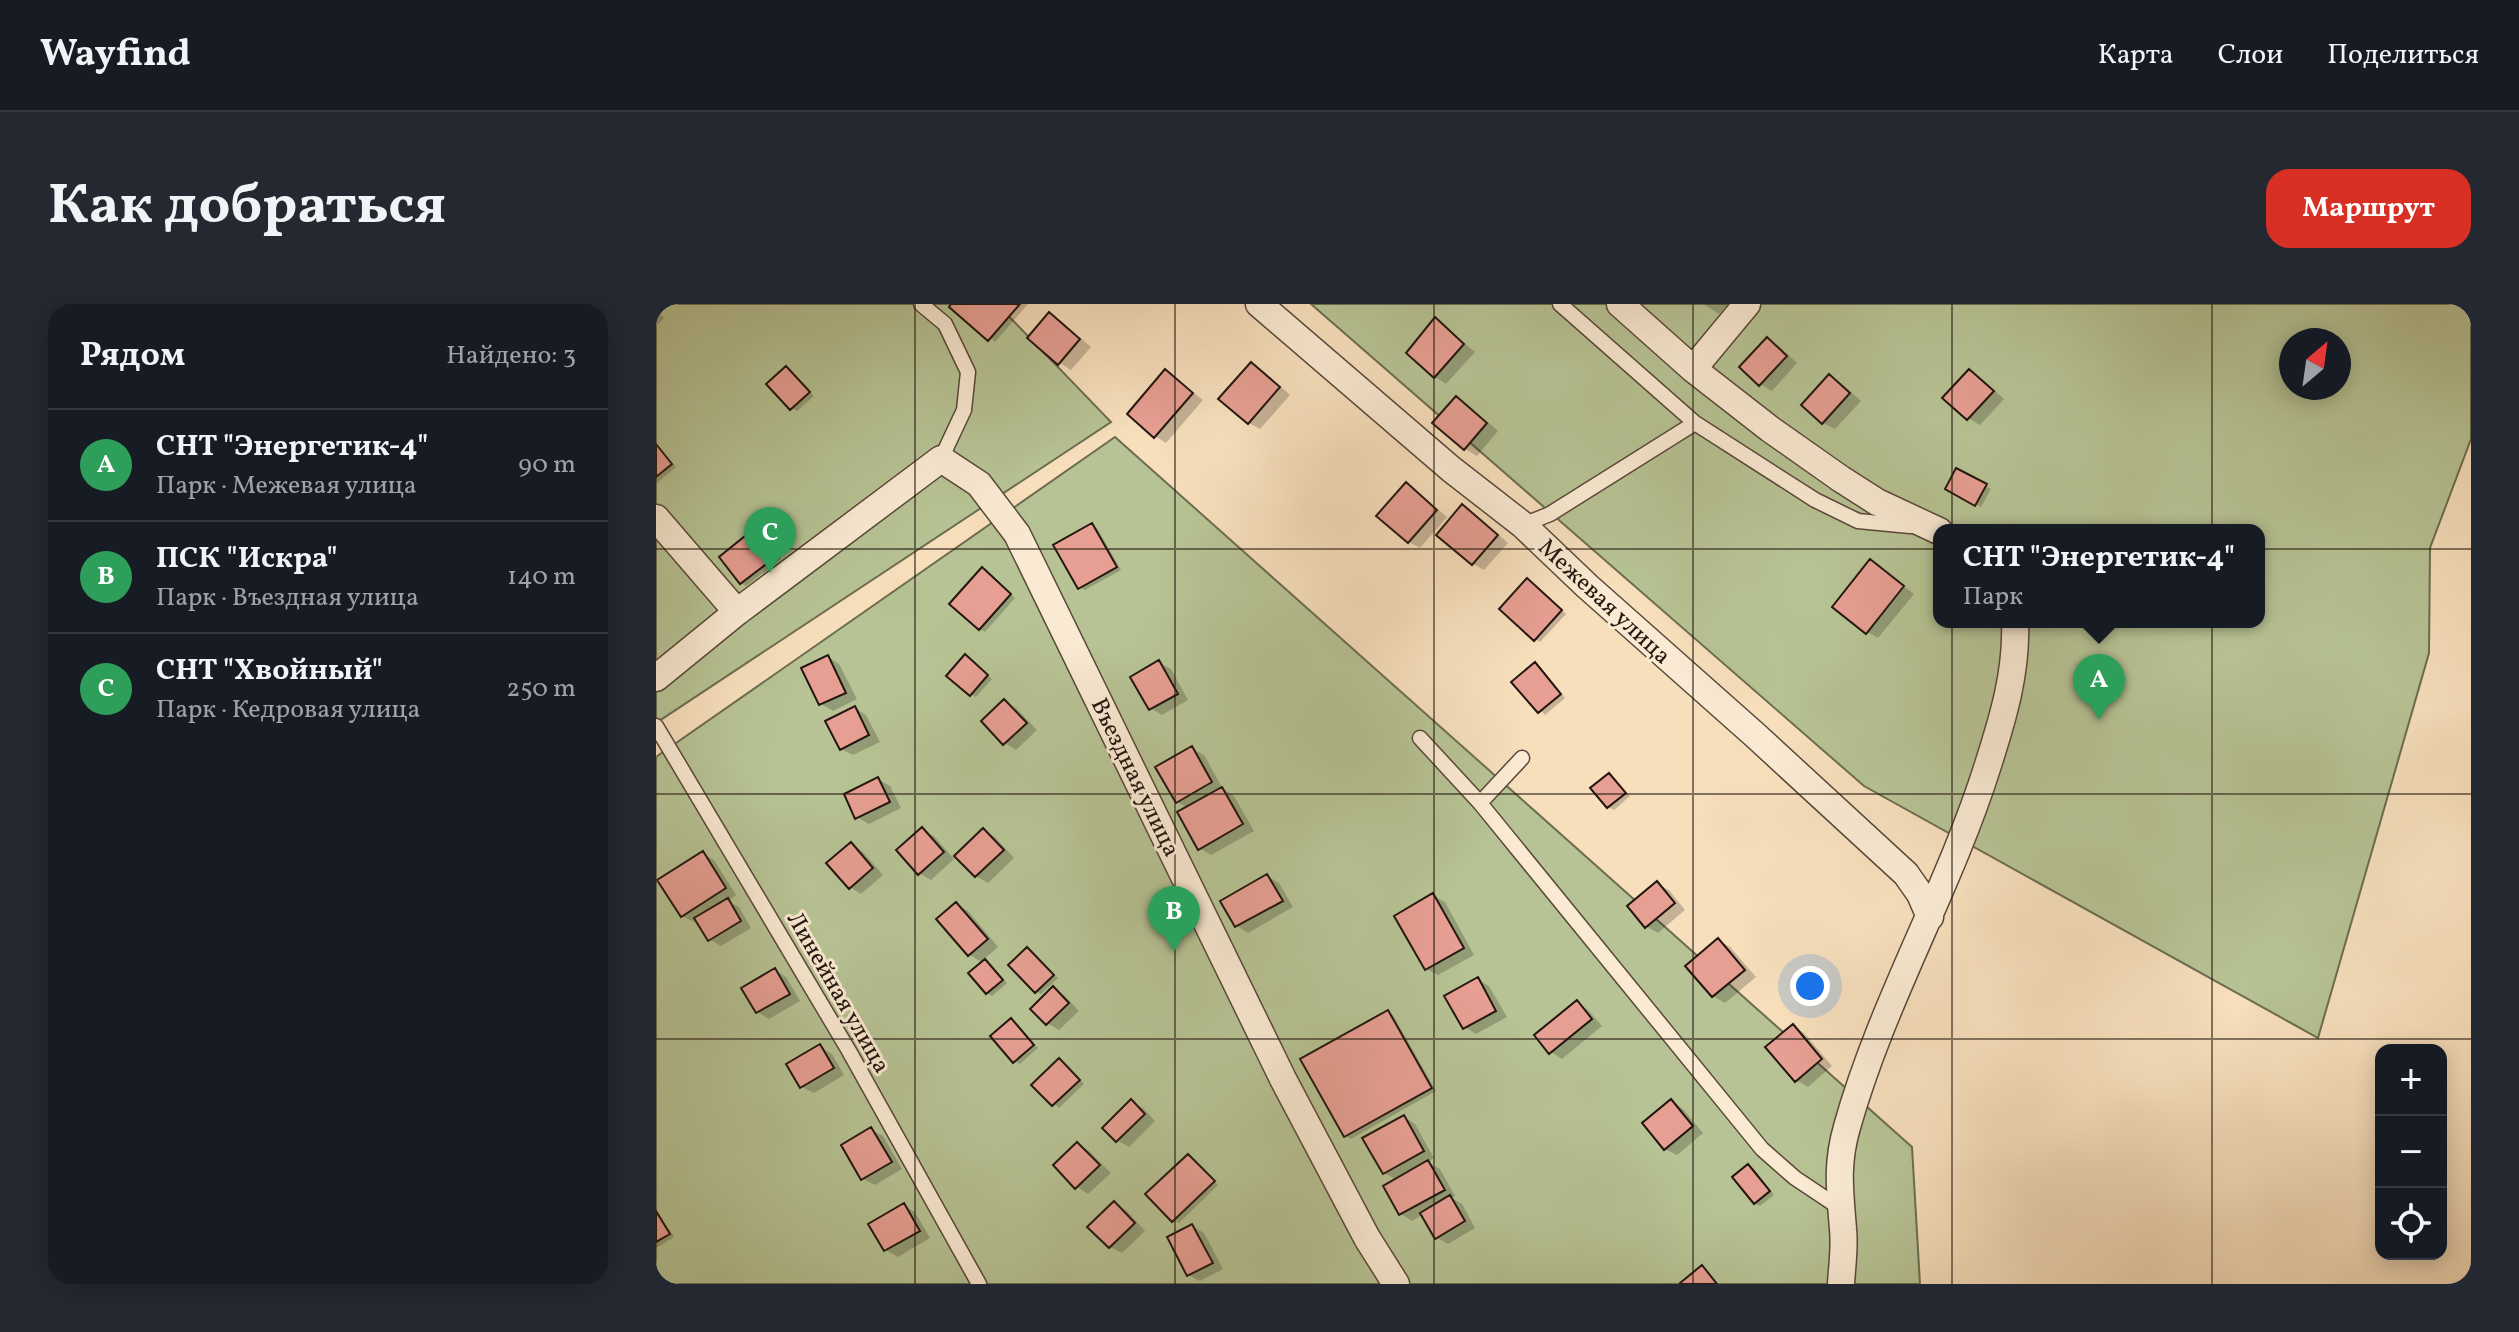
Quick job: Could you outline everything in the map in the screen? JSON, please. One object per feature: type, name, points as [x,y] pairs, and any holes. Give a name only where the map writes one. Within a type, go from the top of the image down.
[{"type":"street","name":"Межевая улица","points":[[1259,304],[1451,469],[1523,525],[1607,605],[1755,735],[1906,874],[1920,894],[1930,917]]},
{"type":"street","points":[[1620,304],[1693,369],[1770,429],[1877,502],[1933,528]]},
{"type":"street","points":[[1693,369],[1747,304]]},
{"type":"street","points":[[656,678],[737,612],[941,459]]},
{"type":"street","name":"Въездная улица","points":[[941,459],[979,484],[1017,534],[1283,1079],[1367,1238],[1396,1284]]},
{"type":"street","points":[[656,518],[737,612]]},
{"type":"street","points":[[1841,1284],[1844,1232],[1839,1164],[1847,1127],[1874,1044],[1975,806],[2007,705],[2015,652],[2015,628]]},
{"type":"lane","points":[[921,304],[945,324],[968,372],[964,410],[941,459]]},
{"type":"lane","points":[[1560,304],[1695,423],[1815,500],[1858,521],[1933,530]]},
{"type":"lane","points":[[1523,525],[1550,514],[1695,423]]},
{"type":"lane","name":"Линейная улица","points":[[656,726],[849,1051],[979,1284]]},
{"type":"lane","points":[[1420,738],[1480,803],[1762,1149],[1795,1178],[1840,1208]]},
{"type":"lane","points":[[1480,803],[1522,758]]},
{"type":"green space","points":[[656,304],[997,304],[1111,422],[656,723]]},
{"type":"green space","points":[[1311,304],[2471,304],[2471,439],[2430,548],[2429,653],[2318,1038],[1864,786]]},
{"type":"green space","points":[[1115,437],[1912,1147],[1920,1284],[656,1284],[656,757]]},
{"type":"building","points":[[951,304],[1020,304],[988,341],[949,307]]},
{"type":"building","points":[[1049,312],[1080,339],[1058,365],[1027,338]]},
{"type":"building","points":[[1435,317],[1464,344],[1434,378],[1406,353]]},
{"type":"building","points":[[1767,337],[1787,356],[1759,386],[1739,367]]},
{"type":"building","points":[[1251,362],[1280,387],[1248,424],[1218,399]]},
{"type":"building","points":[[786,366],[810,392],[790,410],[766,384]]},
{"type":"building","points":[[1165,369],[1193,393],[1154,438],[1127,414]]},
{"type":"building","points":[[1969,369],[1994,391],[1967,420],[1942,398]]},
{"type":"building","points":[[1829,374],[1850,393],[1822,424],[1801,405]]},
{"type":"building","points":[[1456,396],[1487,423],[1464,450],[1432,423]]},
{"type":"building","points":[[656,444],[672,464],[656,477]]},
{"type":"building","points":[[1956,468],[1987,484],[1975,506],[1945,489]]},
{"type":"building","points":[[1406,482],[1437,510],[1408,543],[1376,516]]},
{"type":"building","points":[[1462,504],[1498,535],[1472,565],[1436,535]]},
{"type":"building","points":[[1092,523],[1117,567],[1078,589],[1053,545]]},
{"type":"building","points":[[755,528],[777,556],[740,584],[719,557]]},
{"type":"building","points":[[1870,559],[1904,586],[1866,634],[1832,607]]},
{"type":"building","points":[[982,567],[1011,594],[979,630],[949,604]]},
{"type":"building","points":[[1527,578],[1562,610],[1534,641],[1499,609]]},
{"type":"building","points":[[965,654],[988,675],[970,696],[946,676]]},
{"type":"building","points":[[828,655],[846,693],[819,705],[801,668]]},
{"type":"building","points":[[1159,660],[1178,694],[1149,710],[1130,677]]},
{"type":"building","points":[[1535,662],[1561,694],[1538,713],[1511,682]]},
{"type":"building","points":[[1004,699],[1027,723],[1003,745],[981,721]]},
{"type":"building","points":[[855,706],[869,735],[840,750],[825,721]]},
{"type":"building","points":[[1192,746],[1212,782],[1176,803],[1155,767]]},
{"type":"building","points":[[1609,773],[1626,793],[1607,808],[1590,788]]},
{"type":"building","points":[[878,777],[890,802],[855,819],[844,794]]},
{"type":"building","points":[[1222,787],[1243,824],[1198,850],[1177,812]]},
{"type":"building","points":[[922,827],[944,852],[918,875],[896,850]]},
{"type":"building","points":[[983,828],[1004,850],[975,877],[954,856]]},
{"type":"building","points":[[851,842],[873,868],[849,889],[826,863]]},
{"type":"building","points":[[703,851],[726,888],[681,917],[657,880]]},
{"type":"building","points":[[1267,874],[1283,901],[1235,927],[1220,901]]},
{"type":"building","points":[[1657,881],[1675,903],[1645,928],[1627,906]]},
{"type":"building","points":[[1433,893],[1464,948],[1425,970],[1394,916]]},
{"type":"building","points":[[728,898],[741,921],[708,941],[694,918]]},
{"type":"building","points":[[956,902],[988,939],[968,956],[936,919]]},
{"type":"building","points":[[1718,938],[1745,970],[1712,997],[1685,966]]},
{"type":"building","points":[[1027,947],[1054,975],[1035,993],[1008,965]]},
{"type":"building","points":[[985,959],[1003,980],[986,994],[968,973]]},
{"type":"building","points":[[775,968],[790,994],[756,1013],[741,988]]},
{"type":"building","points":[[1478,977],[1496,1011],[1463,1029],[1444,996]]},
{"type":"building","points":[[1053,986],[1069,1003],[1046,1025],[1030,1009]]},
{"type":"building","points":[[1577,1000],[1592,1019],[1549,1054],[1534,1035]]},
{"type":"building","points":[[1388,1010],[1432,1088],[1344,1137],[1300,1059]]},
{"type":"building","points":[[1011,1018],[1034,1045],[1013,1063],[990,1036]]},
{"type":"building","points":[[1793,1024],[1822,1059],[1795,1082],[1765,1047]]},
{"type":"building","points":[[820,1044],[834,1068],[800,1088],[786,1064]]},
{"type":"building","points":[[1059,1058],[1080,1080],[1052,1106],[1031,1085]]},
{"type":"building","points":[[1131,1099],[1145,1114],[1116,1142],[1102,1128]]},
{"type":"building","points":[[1671,1099],[1693,1126],[1664,1150],[1642,1123]]},
{"type":"building","points":[[1404,1115],[1424,1151],[1383,1174],[1362,1138]]},
{"type":"building","points":[[871,1127],[892,1162],[861,1180],[841,1145]]},
{"type":"building","points":[[1077,1142],[1100,1165],[1075,1189],[1053,1165]]},
{"type":"building","points":[[1188,1154],[1215,1181],[1172,1222],[1145,1194]]},
{"type":"building","points":[[1428,1160],[1445,1190],[1399,1215],[1383,1186]]},
{"type":"building","points":[[1748,1164],[1770,1191],[1754,1204],[1732,1177]]},
{"type":"building","points":[[1450,1195],[1465,1221],[1435,1239],[1420,1213]]},
{"type":"building","points":[[1114,1201],[1135,1223],[1109,1248],[1087,1227]]},
{"type":"building","points":[[904,1203],[920,1231],[884,1251],[868,1224]]},
{"type":"building","points":[[656,1211],[670,1234],[656,1242]]},
{"type":"building","points":[[1192,1224],[1213,1263],[1187,1276],[1167,1237]]},
{"type":"building","points":[[1702,1265],[1717,1284],[1680,1283]]},
{"type":"place","name":"СНТ \"Хвойный\"","points":[[770,573]]},
{"type":"place","name":"СНТ \"Энергетик-4\"","points":[[2099,720]]},
{"type":"place","name":"ПСК \"Искра\"","points":[[1174,952]]}]
